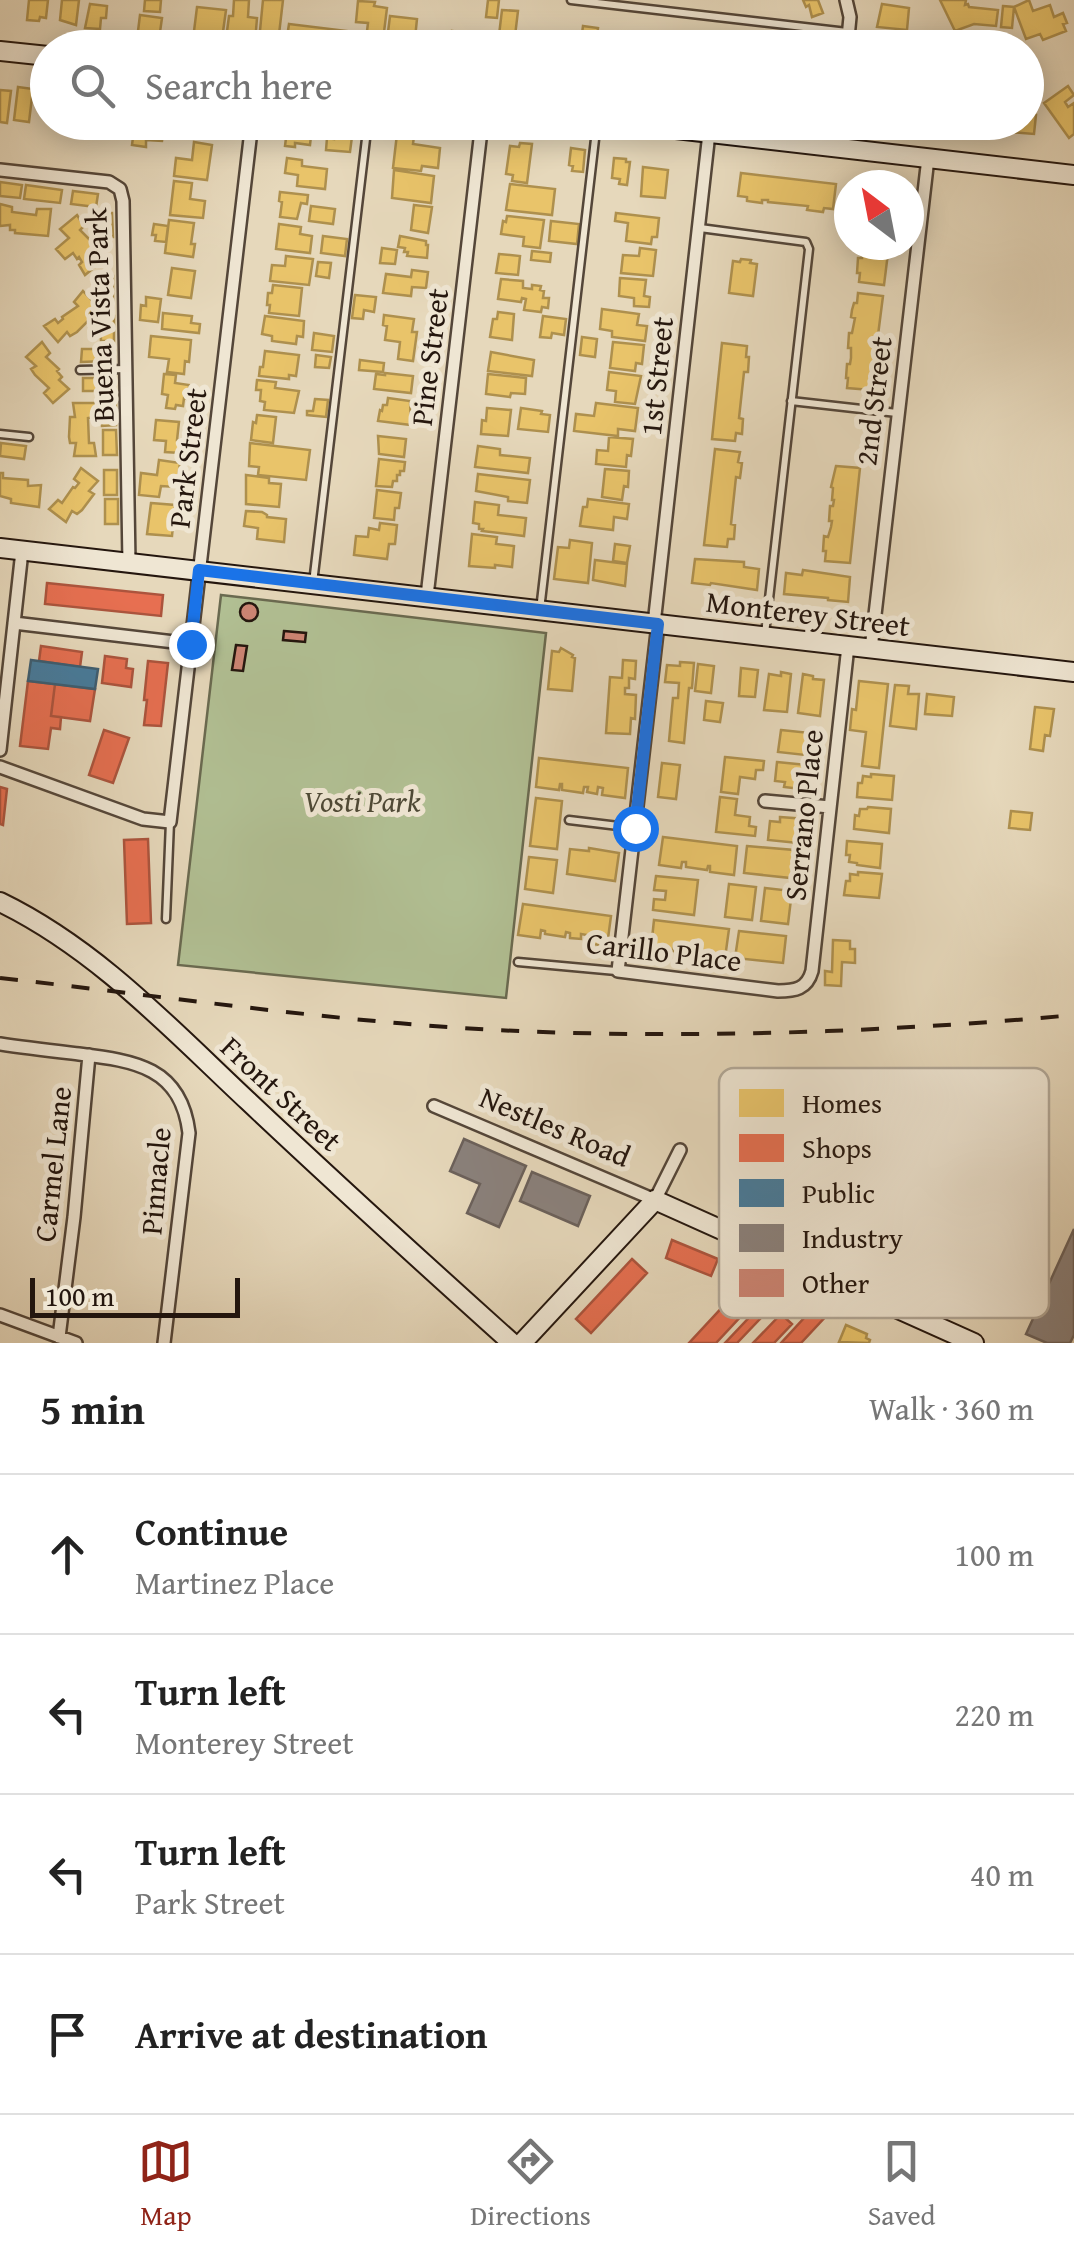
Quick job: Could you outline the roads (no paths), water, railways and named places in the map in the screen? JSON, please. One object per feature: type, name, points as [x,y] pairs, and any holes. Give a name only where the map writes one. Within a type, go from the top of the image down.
[{"type":"street","points":[[846,0],[848,30]]},
{"type":"street","points":[[0,51],[30,54]]},
{"type":"street","name":"Park Street","points":[[170,822],[250,140]]},
{"type":"street","name":"Pine Street","points":[[428,596],[480,140]]},
{"type":"street","name":"1st Street","points":[[618,972],[708,140]]},
{"type":"street","points":[[772,140],[1074,175]]},
{"type":"street","points":[[835,147],[836,140]]},
{"type":"street","name":"2nd Street","points":[[871,649],[928,158]]},
{"type":"street","name":"Buena Vista Park","points":[[0,170],[108,182],[120,189],[129,563]]},
{"type":"street","name":"Monterey Street","points":[[0,548],[1074,672]]},
{"type":"street","points":[[0,750],[22,550]]},
{"type":"street","points":[[14,623],[191,644]]},
{"type":"street","name":"Serrano Place","points":[[803,987],[812,971],[848,646]]},
{"type":"street","points":[[0,767],[143,819],[170,822]]},
{"type":"street","points":[[765,801],[830,807]]},
{"type":"street","name":"Front Street","points":[[0,902],[67,941],[118,980],[512,1343]]},
{"type":"street","name":"Carillo Place","points":[[618,972],[778,991],[803,987]]},
{"type":"street","name":"Pinnacle","points":[[0,1044],[120,1059],[143,1066],[158,1074],[181,1100],[189,1133],[164,1343]]},
{"type":"street","name":"Carmel Lane","points":[[59,1337],[89,1055]]},
{"type":"street","name":"Nestles Road","points":[[434,1106],[719,1229]]},
{"type":"street","points":[[655,1200],[680,1150]]},
{"type":"street","name":"Nestles Road","points":[[522,1343],[655,1200]]},
{"type":"street","points":[[0,1314],[76,1343]]},
{"type":"street","name":"Nestles Road","points":[[918,1318],[974,1343]]},
{"type":"lane","points":[[571,0],[831,30]]},
{"type":"lane","points":[[313,584],[366,140]]},
{"type":"lane","points":[[540,611],[595,140]]},
{"type":"lane","points":[[699,228],[806,242],[810,249],[765,636]]},
{"type":"lane","points":[[80,370],[127,369]]},
{"type":"lane","points":[[792,400],[897,413]]},
{"type":"lane","points":[[0,434],[29,437]]},
{"type":"lane","points":[[569,820],[635,828]]},
{"type":"lane","name":"Park Street","points":[[166,919],[170,822]]},
{"type":"lane","name":"Carillo Place","points":[[518,962],[618,972]]},
{"type":"railway","points":[[0,978],[339,1018],[543,1032],[809,1032],[1074,1015]]},
{"type":"park label","name":"Vosti Park","points":[[362,802]]}]
